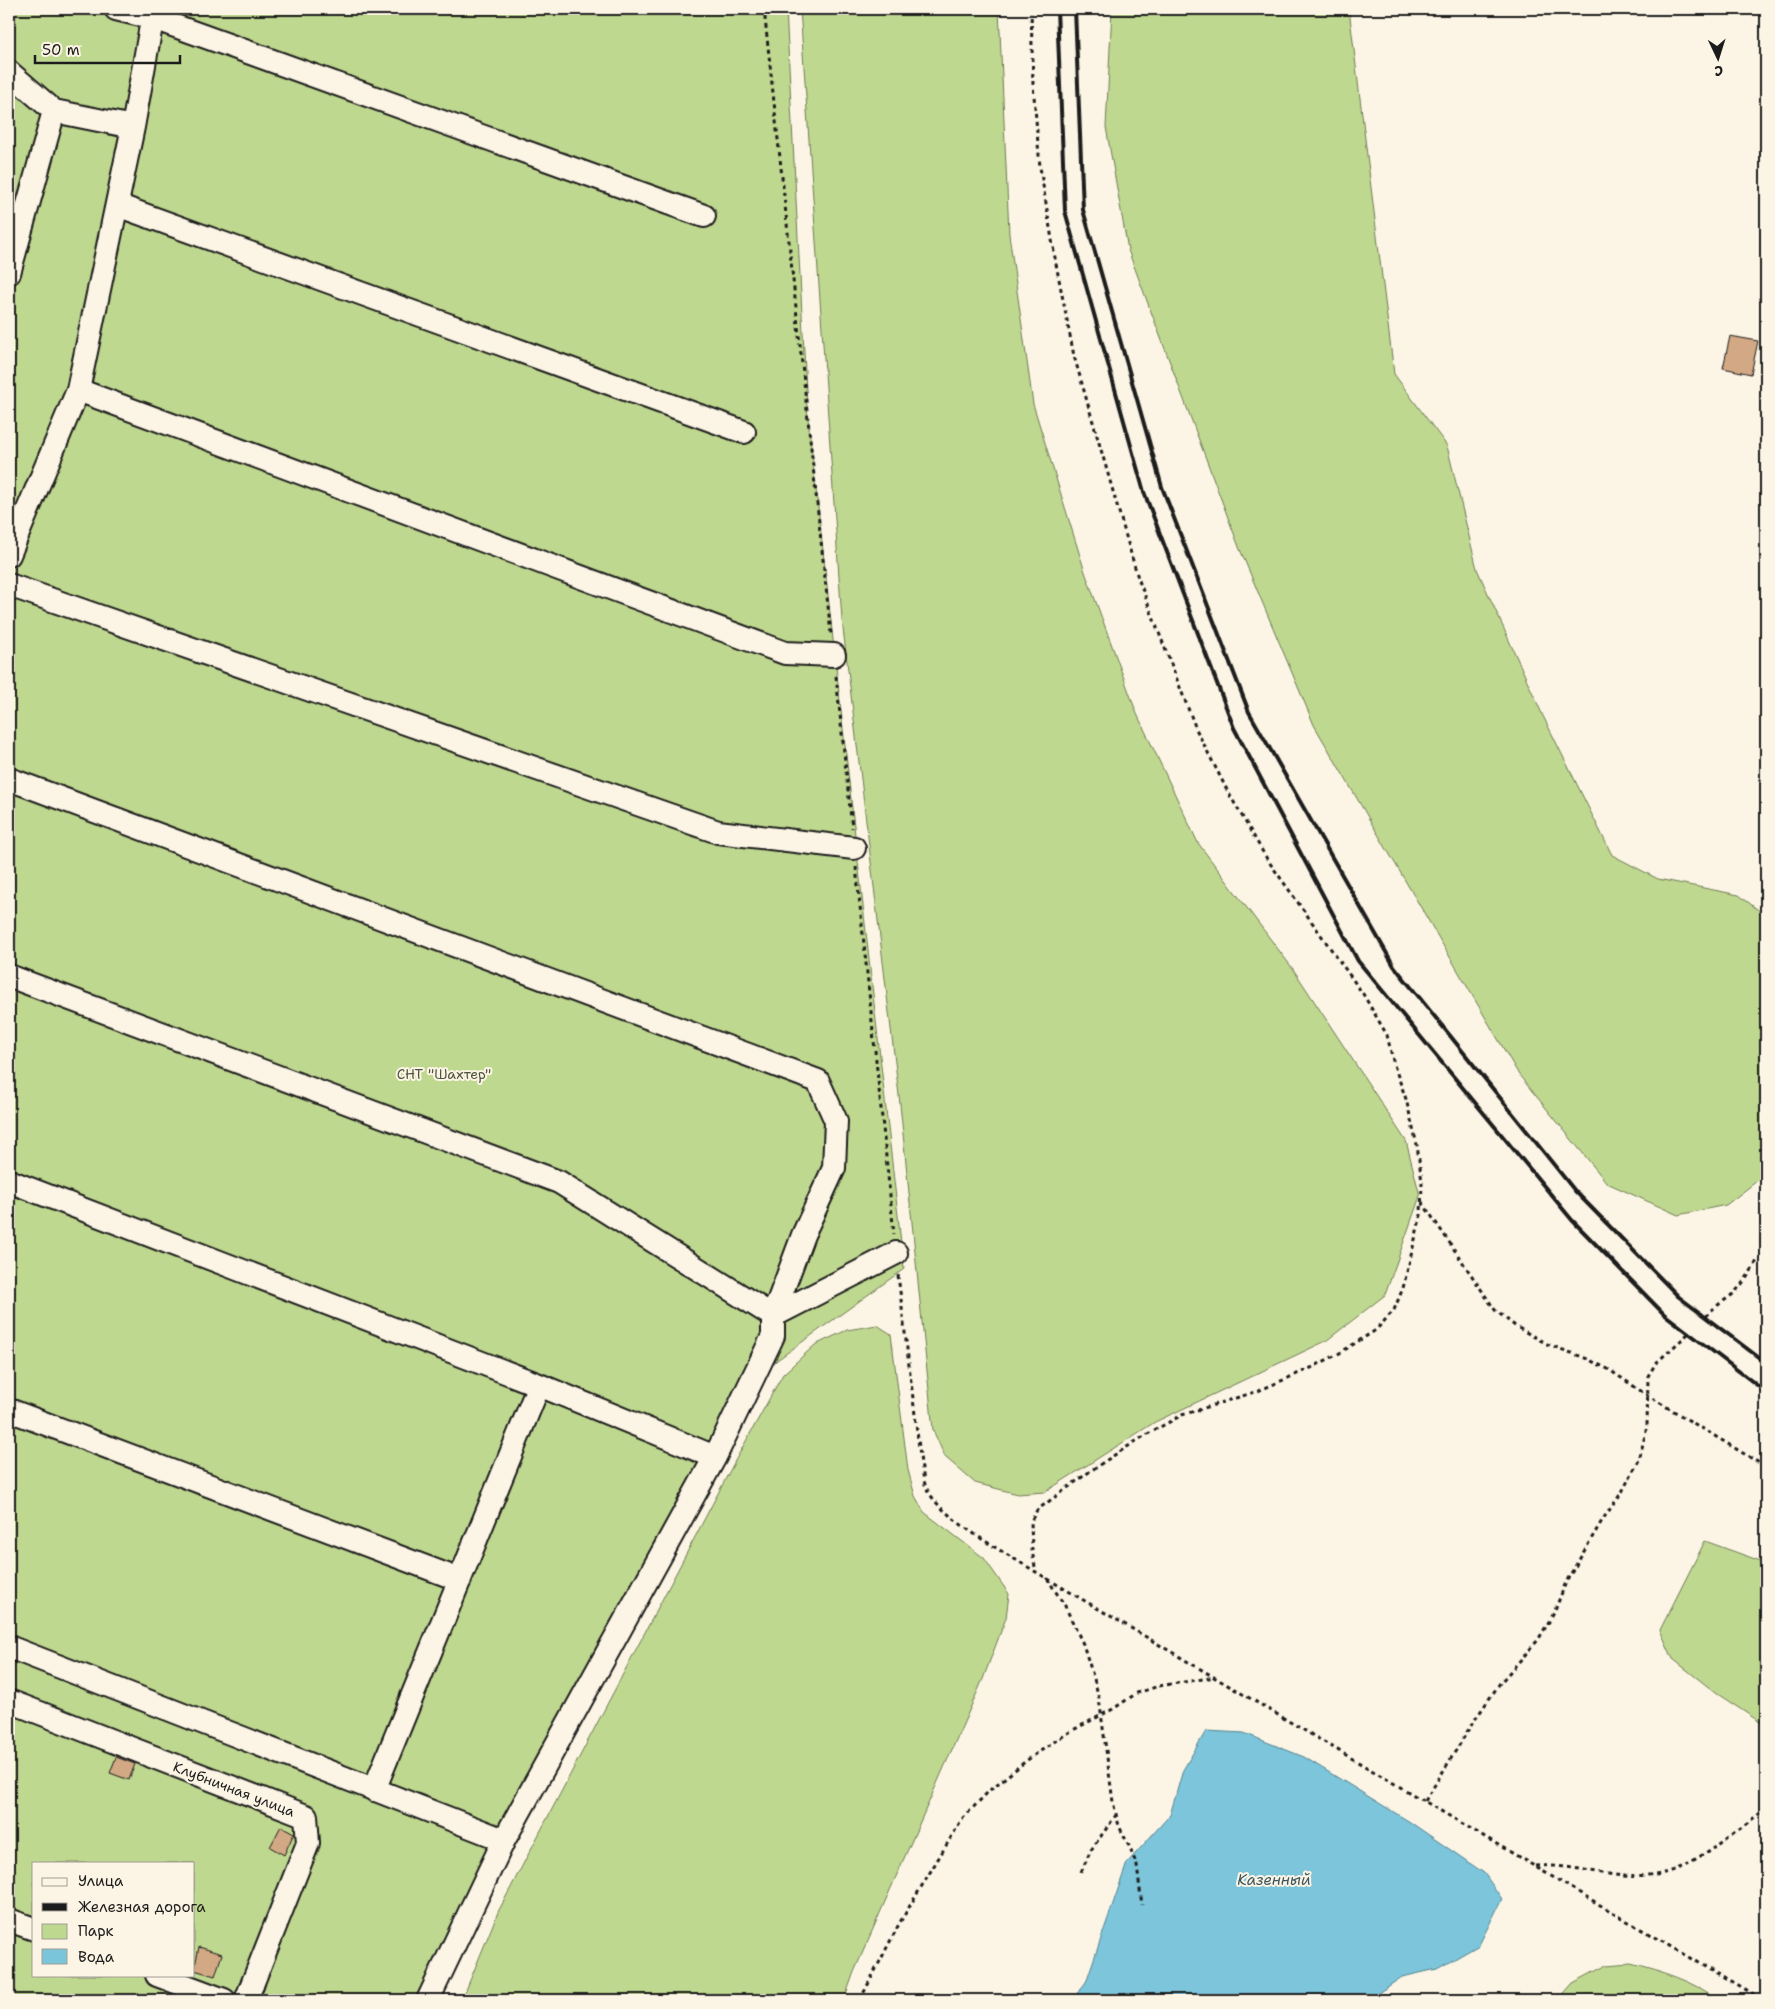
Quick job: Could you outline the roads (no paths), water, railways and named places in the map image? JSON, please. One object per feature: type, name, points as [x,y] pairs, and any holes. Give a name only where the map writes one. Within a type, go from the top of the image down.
[{"type":"lane","points":[[116,9],[154,14],[704,216]]},
{"type":"lane","points":[[9,554],[78,390],[133,127],[154,14]]},
{"type":"lane","points":[[9,72],[54,111],[133,127]]},
{"type":"lane","points":[[9,273],[54,111]]},
{"type":"lane","points":[[117,204],[744,432]]},
{"type":"lane","points":[[78,390],[785,653],[834,656]]},
{"type":"lane","points":[[9,585],[718,832],[854,848]]},
{"type":"lane","points":[[9,779],[818,1082],[836,1121],[834,1168],[803,1235],[774,1316],[773,1336],[715,1456],[504,1840],[428,2000]]},
{"type":"lane","points":[[9,976],[560,1182],[774,1316]]},
{"type":"lane","points":[[9,1181],[539,1385],[715,1456]]},
{"type":"lane","points":[[774,1316],[896,1253]]},
{"type":"lane","points":[[374,1790],[539,1385]]},
{"type":"lane","points":[[9,1410],[460,1580]]},
{"type":"lane","points":[[9,1647],[504,1840]]},
{"type":"lane","name":"Клубничная улица","points":[[9,1701],[306,1816],[308,1844],[246,2000]]},
{"type":"lane","points":[[9,1920],[32,1928]]},
{"type":"lane","points":[[160,1976],[224,2000]]},
{"type":"water","name":"Казенный","points":[[1206,1731],[1244,1733],[1304,1757],[1410,1822],[1484,1873],[1502,1899],[1479,1945],[1437,1969],[1402,1977],[1368,2000],[1072,2000],[1086,1982],[1127,1863],[1170,1815],[1183,1770]]},
{"type":"railway","points":[[1057,9],[1065,211],[1144,492],[1234,728],[1358,961],[1572,1220],[1664,1314],[1766,1392]]},
{"type":"railway","points":[[1075,9],[1083,210],[1162,487],[1249,712],[1394,966],[1575,1191],[1679,1297],[1766,1363]]},
{"type":"park label","name":"СНТ \"Шахтер\"","points":[[444,1074]]}]
